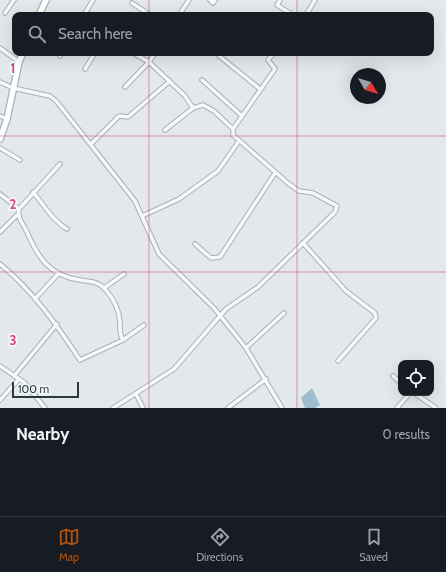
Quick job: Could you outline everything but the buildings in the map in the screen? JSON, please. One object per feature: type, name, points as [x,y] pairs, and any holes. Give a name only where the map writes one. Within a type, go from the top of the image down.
[{"type":"main road","points":[[41,12],[46,0]]},
{"type":"main road","points":[[0,139],[7,119],[19,62],[22,56]]},
{"type":"street","points":[[5,14],[14,0]]},
{"type":"street","points":[[86,12],[93,0]]},
{"type":"street","points":[[182,12],[189,0]]},
{"type":"street","points":[[210,0],[213,3],[215,0]]},
{"type":"street","points":[[280,0],[277,5],[288,12]]},
{"type":"street","points":[[308,12],[316,0]]},
{"type":"street","points":[[132,3],[146,12]]},
{"type":"street","points":[[0,48],[19,62]]},
{"type":"street","points":[[85,69],[92,56]]},
{"type":"street","points":[[139,56],[150,62],[170,81],[193,108]]},
{"type":"street","points":[[125,88],[150,62],[153,56]]},
{"type":"street","points":[[219,56],[260,89]]},
{"type":"street","points":[[233,130],[275,69],[268,60],[271,56]]},
{"type":"street","points":[[202,80],[242,116]]},
{"type":"street","points":[[91,144],[118,116],[128,117],[170,81]]},
{"type":"street","points":[[0,82],[13,88],[50,96],[91,144],[135,201],[159,254],[220,316],[246,348],[266,379],[282,408]]},
{"type":"street","points":[[113,408],[174,369],[226,309],[258,287],[335,212],[337,206],[313,193],[299,191],[275,173],[233,135],[233,130],[208,106],[203,105],[193,108],[165,130]]},
{"type":"street","points":[[0,116],[7,119]]},
{"type":"street","points":[[142,216],[179,199],[218,171],[239,141]]},
{"type":"street","points":[[0,148],[20,160]]},
{"type":"street","points":[[0,232],[18,215],[19,210],[33,192],[60,164]]},
{"type":"street","points":[[195,244],[211,258],[220,257],[275,173]]},
{"type":"street","points":[[33,192],[52,214],[55,222],[68,229]]},
{"type":"street","points":[[0,194],[19,210]]},
{"type":"street","points":[[18,215],[42,259],[54,273],[72,279],[97,282],[104,288],[118,307],[120,335],[122,340]]},
{"type":"street","points":[[303,243],[346,291],[375,313],[376,318],[338,361]]},
{"type":"street","points":[[0,264],[35,299],[57,324],[80,360],[122,340],[144,325]]},
{"type":"street","points":[[35,299],[58,274]]},
{"type":"street","points":[[104,288],[124,274]]},
{"type":"street","points":[[246,348],[284,313]]},
{"type":"street","points":[[14,376],[57,324]]},
{"type":"street","points":[[0,366],[25,383],[45,408]]},
{"type":"street","points":[[394,376],[398,380]]},
{"type":"street","points":[[0,400],[20,379]]},
{"type":"street","points":[[228,408],[266,379]]},
{"type":"street","points":[[136,394],[143,408]]},
{"type":"street","points":[[397,408],[407,396]]},
{"type":"street","points":[[418,396],[436,408]]},
{"type":"water","points":[[312,388],[320,405],[315,408],[305,408],[301,398]]}]
